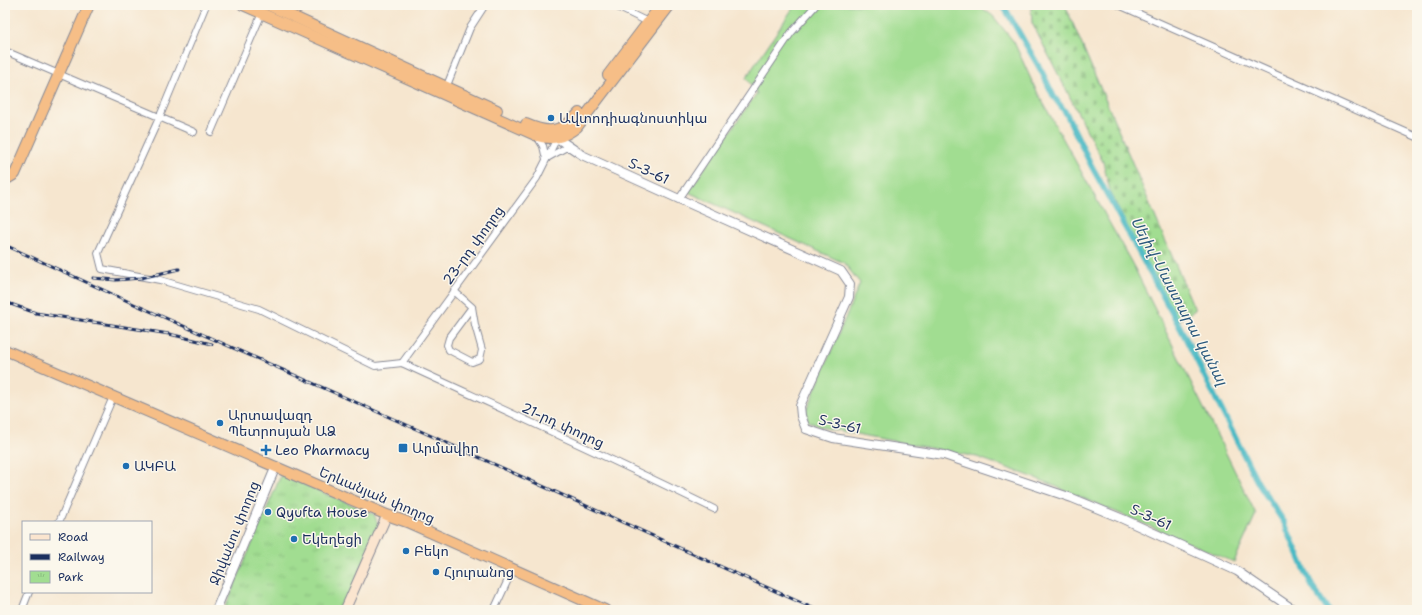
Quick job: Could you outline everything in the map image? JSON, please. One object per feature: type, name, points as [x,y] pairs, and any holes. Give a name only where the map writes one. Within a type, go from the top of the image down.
[{"type":"highway","points":[[5,180],[15,174],[89,5]]},
{"type":"highway","points":[[243,5],[265,9],[371,57],[535,135],[550,139],[572,122],[581,112],[661,5]]},
{"type":"highway","points":[[371,57],[446,88],[535,128],[548,130],[556,134],[570,133],[670,5]]},
{"type":"highway","name":"Երևանյան փողոց","points":[[5,350],[387,515],[407,522],[605,610]]},
{"type":"main road","points":[[345,610],[387,515]]},
{"type":"street","points":[[206,5],[160,116],[98,253],[102,269],[160,280],[259,309],[375,366],[402,363]]},
{"type":"street","points":[[446,88],[470,28],[485,5]]},
{"type":"street","points":[[613,5],[648,22]]},
{"type":"street","points":[[679,199],[791,33],[816,5]]},
{"type":"street","points":[[1119,5],[1417,137]]},
{"type":"street","points":[[211,132],[265,9]]},
{"type":"street","points":[[5,51],[58,75],[160,116],[194,132]]},
{"type":"street","points":[[535,135],[543,146],[546,159],[565,148],[572,148],[570,140],[576,127]]},
{"type":"street","name":"Տ-3-61","points":[[556,134],[572,148],[582,154],[841,271],[850,284],[849,297],[800,406],[801,416],[806,429],[833,438],[944,455],[1072,498],[1123,519],[1237,571],[1294,610]]},
{"type":"street","name":"23-րդ փողոց","points":[[402,363],[537,178],[556,134]]},
{"type":"street","points":[[454,291],[472,307],[482,350],[480,359],[472,362],[449,350],[446,345],[449,338],[472,307]]},
{"type":"street","name":"21-րդ փողոց","points":[[402,363],[637,471],[714,510]]},
{"type":"street","points":[[59,521],[113,397]]},
{"type":"street","name":"Ջիվանու փողոց","points":[[216,610],[276,466]]},
{"type":"street","points":[[494,610],[513,569]]},
{"type":"street","points":[[22,610],[29,593]]},
{"type":"green space","points":[[795,5],[978,5],[993,16],[1014,42],[1035,88],[1135,269],[1256,514],[1234,562],[1038,479],[977,457],[820,427],[808,421],[806,411],[860,283],[844,263],[688,192],[757,93],[746,78]]},
{"type":"green space","points":[[1031,5],[1065,5],[1195,310],[1177,321],[1111,195],[1103,162],[1032,23]]},
{"type":"green space","points":[[281,475],[374,514],[379,527],[343,610],[224,610]]},
{"type":"waterway","name":"Սելիվ֊Մաստարա կանալ","points":[[1003,5],[1042,72],[1054,97],[1066,113],[1091,165],[1181,329],[1258,483],[1284,522],[1312,586],[1328,610]]},
{"type":"railway","points":[[5,245],[817,610]]},
{"type":"railway","points":[[93,278],[116,280],[141,278],[179,269]]},
{"type":"railway","points":[[5,302],[36,313],[169,334],[212,344]]},
{"type":"place","name":"Ավտոդիագնոստիկա","points":[[551,118]]},
{"type":"place","name":"Արտավազդ Պետրոսյան ԱՁ","points":[[220,423]]},
{"type":"place","name":"Արմավիր","points":[[403,448]]},
{"type":"place","name":"Leo Pharmacy","points":[[266,450]]},
{"type":"place","name":"ԱԿԲԱ","points":[[126,466]]},
{"type":"place","name":"Qyufta House","points":[[268,512]]},
{"type":"place","name":"Եկեղեցի","points":[[294,539]]},
{"type":"place","name":"Բեկո","points":[[406,551]]},
{"type":"place","name":"Հյուրանոց","points":[[436,572]]}]
